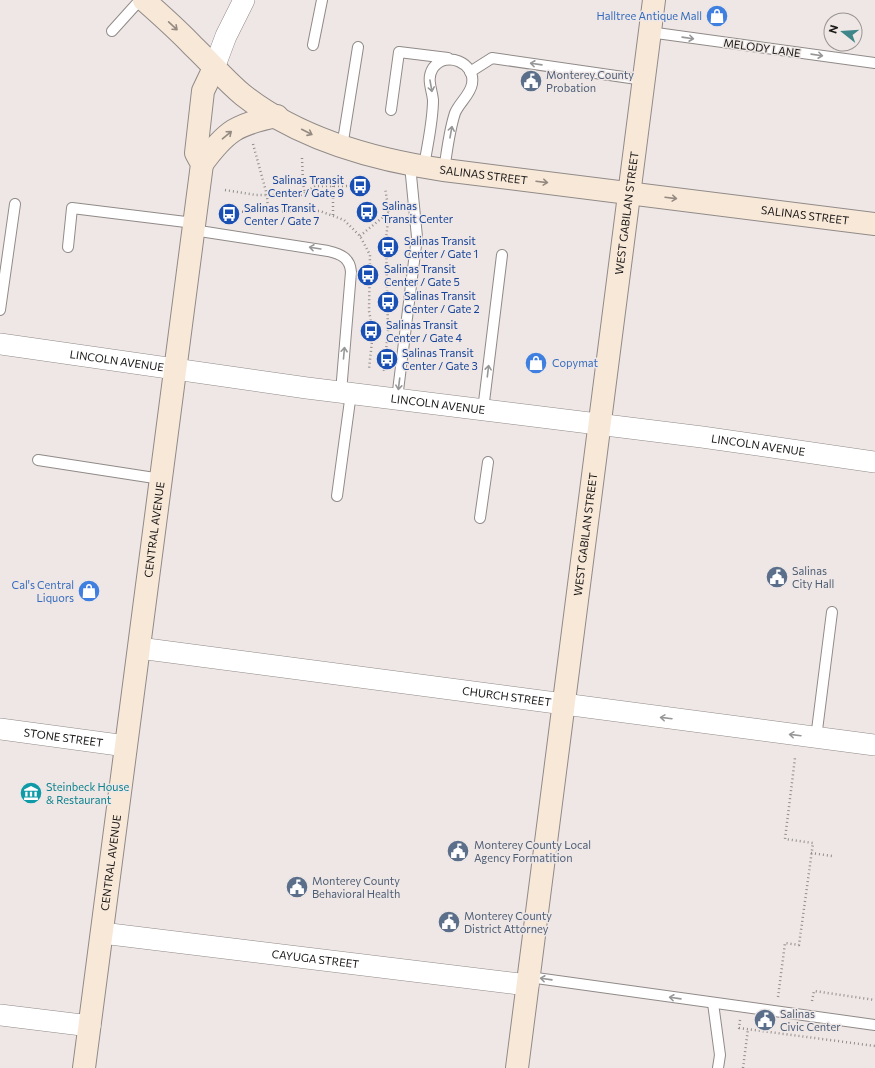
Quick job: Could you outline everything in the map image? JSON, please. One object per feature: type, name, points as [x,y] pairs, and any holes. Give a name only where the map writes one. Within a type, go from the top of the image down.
[{"type":"street","name":"SALINAS STREET","points":[[144,0],[244,95],[277,116],[315,136],[363,154],[426,167],[875,224]]},
{"type":"street","name":"CENTRAL AVENUE","points":[[84,1068],[202,164],[196,153],[203,91],[214,68],[226,36],[244,0]]},
{"type":"street","name":"WEST GABILAN STREET","points":[[517,1068],[654,0]]},
{"type":"street","points":[[202,164],[215,146],[235,128],[257,120],[277,116]]},
{"type":"street","name":"LINCOLN AVENUE","points":[[0,344],[174,370],[600,424],[875,462]]},
{"type":"street","name":"CHURCH STREET","points":[[139,648],[875,745]]},
{"type":"street","name":"STONE STREET","points":[[0,730],[126,746]]},
{"type":"street","name":"CAYUGA STREET","points":[[102,934],[529,981]]},
{"type":"street","points":[[0,1015],[90,1026]]},
{"type":"lane","points":[[112,31],[140,0]]},
{"type":"lane","points":[[313,45],[322,0]]},
{"type":"lane","name":"MELODY LANE","points":[[650,32],[875,63]]},
{"type":"lane","points":[[342,146],[358,47]]},
{"type":"lane","points":[[391,110],[399,52],[453,59],[466,65],[470,72],[472,84],[470,91],[460,104],[426,167]]},
{"type":"lane","points":[[470,72],[492,58],[644,80]]},
{"type":"lane","points":[[397,399],[433,103],[429,82],[430,74],[439,63],[453,59]]},
{"type":"lane","points":[[0,310],[15,204]]},
{"type":"lane","points":[[68,247],[72,208],[194,226],[328,251],[336,253],[347,259],[351,272],[346,393],[337,496]]},
{"type":"lane","points":[[483,410],[502,255]]},
{"type":"lane","points":[[38,460],[161,479]]},
{"type":"lane","points":[[480,518],[488,462]]},
{"type":"lane","points":[[816,738],[832,612]]},
{"type":"lane","points":[[529,981],[713,1003],[875,1025]]},
{"type":"lane","points":[[713,1003],[720,1055],[718,1068]]},
{"type":"path","points":[[252,140],[267,195],[268,211]]},
{"type":"path","points":[[302,158],[305,194]]},
{"type":"path","points":[[225,190],[267,195],[305,194],[315,186],[354,186],[360,181]]},
{"type":"path","points":[[333,186],[333,216]]},
{"type":"path","points":[[384,371],[388,331],[386,239],[389,212],[385,188]]},
{"type":"path","points":[[360,236],[389,212]]},
{"type":"path","points":[[777,1002],[785,943],[799,945],[812,843],[785,839],[795,758]]},
{"type":"path","points":[[811,853],[832,856]]},
{"type":"path","points":[[811,1007],[814,991],[875,1000]]},
{"type":"path","points":[[739,1028],[875,1046]]},
{"type":"path","points":[[743,1068],[748,1029]]},
{"type":"place","name":"Halltree Antique Mall","points":[[717,16]]},
{"type":"place","name":"Monterey County Probation","points":[[531,81]]},
{"type":"place","name":"Salinas Transit Center / Gate 9","points":[[360,186]]},
{"type":"place","name":"Salinas Transit Center","points":[[367,212]]},
{"type":"place","name":"Salinas Transit Center / Gate 7","points":[[229,214]]},
{"type":"place","name":"Salinas Transit Center / Gate 1","points":[[388,247]]},
{"type":"place","name":"Salinas Transit Center / Gate 5","points":[[368,275]]},
{"type":"place","name":"Salinas Transit Center / Gate 2","points":[[388,302]]},
{"type":"place","name":"Salinas Transit Center / Gate 4","points":[[371,331]]},
{"type":"place","name":"Salinas Transit Center / Gate 3","points":[[387,359]]},
{"type":"place","name":"Copymat","points":[[536,363]]},
{"type":"place","name":"Salinas City Hall","points":[[777,577]]},
{"type":"place","name":"Cal's Central Liquors","points":[[89,591]]},
{"type":"place","name":"Steinbeck House & Restaurant","points":[[31,793]]},
{"type":"place","name":"Monterey County Local Agency Formatition","points":[[458,851]]},
{"type":"place","name":"Monterey County Behavioral Health","points":[[297,887]]},
{"type":"place","name":"Monterey County District Attorney","points":[[449,922]]},
{"type":"place","name":"Salinas Civic Center","points":[[765,1020]]}]
